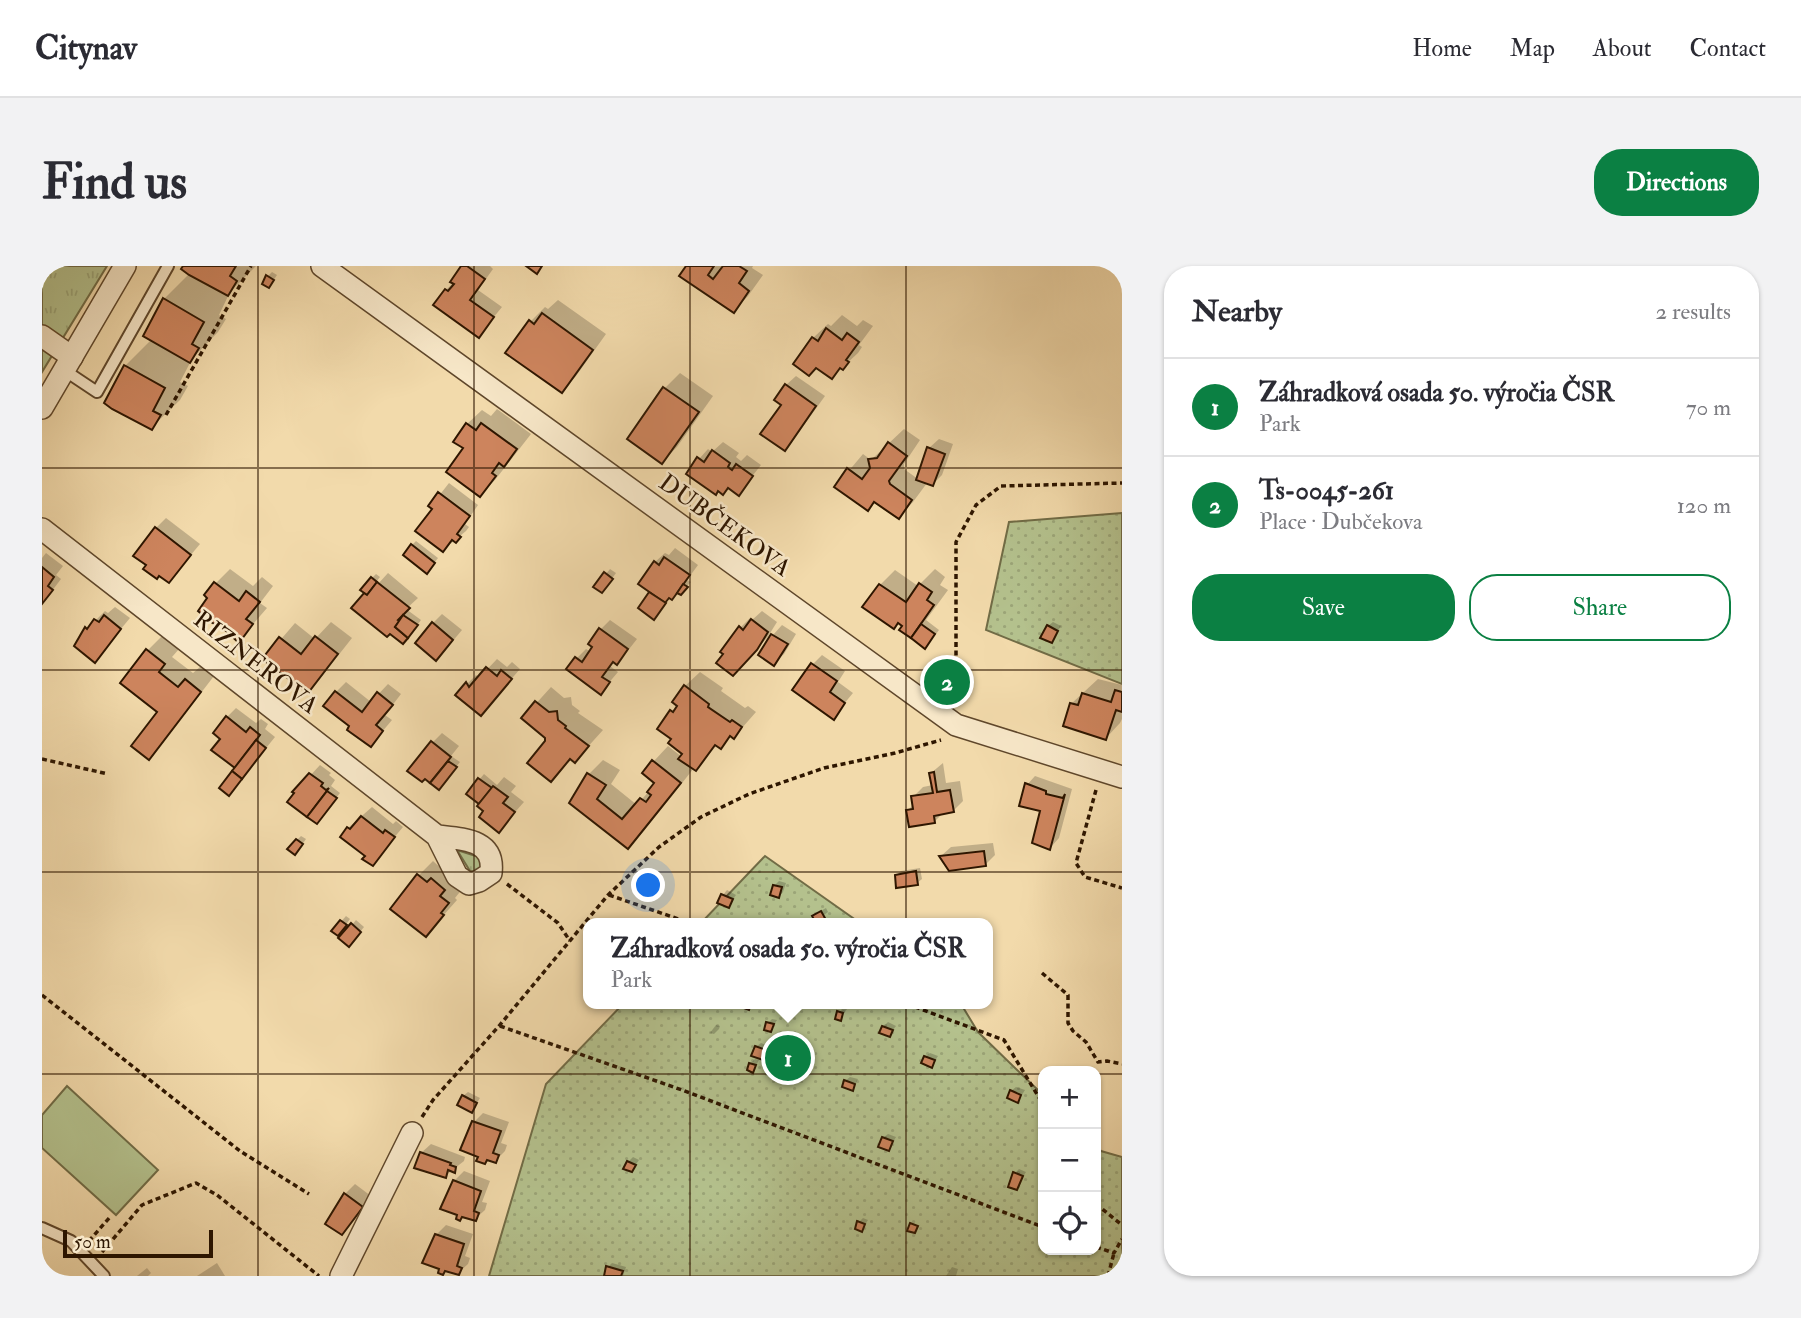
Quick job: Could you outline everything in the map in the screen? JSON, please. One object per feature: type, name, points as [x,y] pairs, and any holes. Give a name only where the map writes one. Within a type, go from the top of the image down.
[{"type":"street","points":[[42,408],[125,266]]},
{"type":"street","name":"DUBČEKOVA","points":[[323,266],[956,725],[1122,777]]},
{"type":"street","points":[[42,336],[68,364]]},
{"type":"street","name":"RIZNEROVA","points":[[42,529],[437,836],[452,868],[463,880],[469,884],[491,873],[492,860],[486,849],[474,842],[437,836]]},
{"type":"street","points":[[341,1276],[412,1133]]},
{"type":"lane","points":[[68,364],[97,392],[168,266]]},
{"type":"lane","points":[[42,1228],[71,1241],[104,1276]]},
{"type":"path","points":[[166,415],[251,266]]},
{"type":"path","points":[[589,918],[608,895],[659,847],[701,817],[749,794],[824,768],[949,738],[956,725],[956,542],[976,505],[1001,486],[1122,483]]},
{"type":"path","points":[[42,760],[108,774]]},
{"type":"path","points":[[1100,771],[1076,863],[1085,877],[1122,888]]},
{"type":"path","points":[[491,873],[558,923],[570,941]]},
{"type":"path","points":[[608,895],[675,918]]},
{"type":"path","points":[[412,1133],[433,1100],[583,925]]},
{"type":"path","points":[[1042,973],[1068,995],[1068,1023],[1086,1042],[1098,1062],[1122,1064]]},
{"type":"path","points":[[42,995],[240,1151],[309,1194]]},
{"type":"path","points":[[920,1009],[1004,1040],[1038,1096]]},
{"type":"path","points":[[499,1026],[682,1090],[1038,1225]]},
{"type":"path","points":[[92,1263],[142,1205],[197,1183],[217,1195],[319,1276]]},
{"type":"path","points":[[1101,1208],[1122,1225]]},
{"type":"path","points":[[80,1251],[110,1217]]},
{"type":"path","points":[[1108,1276],[1122,1238]]},
{"type":"path","points":[[1101,1249],[1114,1254]]},
{"type":"green space","points":[[42,266],[107,266],[42,372]]},
{"type":"green space","points":[[1122,513],[1122,684],[986,630],[1009,522]]},
{"type":"green space","points":[[457,850],[479,857],[482,866],[475,872],[470,871]]},
{"type":"green space","points":[[765,856],[853,918],[706,918]]},
{"type":"green space","points":[[618,1009],[964,1009],[978,1032],[1038,1090],[1038,1255],[1101,1255],[1101,1151],[1122,1157],[1122,1276],[489,1276],[546,1084]]},
{"type":"green space","points":[[67,1086],[158,1170],[116,1215],[42,1148],[42,1115]]},
{"type":"building","points":[[183,266],[236,266],[230,276],[237,281],[228,296],[189,275],[181,269]]},
{"type":"building","points":[[461,266],[467,266],[485,279],[470,300],[494,317],[479,338],[433,305],[445,289],[448,291],[454,284],[450,282]]},
{"type":"building","points":[[526,266],[542,266],[537,274]]},
{"type":"building","points":[[686,266],[714,266],[708,275],[713,279],[723,266],[739,266],[747,271],[739,283],[749,291],[734,313],[679,276]]},
{"type":"building","points":[[266,275],[274,280],[269,288],[262,284]]},
{"type":"building","points":[[163,298],[204,322],[192,344],[199,348],[190,363],[143,336]]},
{"type":"building","points":[[542,313],[593,350],[562,393],[505,353],[529,320],[534,324]]},
{"type":"building","points":[[826,328],[842,340],[847,333],[859,342],[846,360],[849,362],[843,370],[840,368],[832,379],[816,368],[809,376],[793,364],[812,337],[818,341]]},
{"type":"building","points":[[124,365],[165,388],[153,411],[161,415],[152,430],[104,403]]},
{"type":"building","points":[[785,384],[816,406],[785,451],[760,434],[781,405],[774,400]]},
{"type":"building","points":[[663,387],[699,412],[662,464],[627,439]]},
{"type":"building","points":[[466,423],[476,430],[481,423],[517,449],[504,467],[499,463],[492,473],[496,476],[480,497],[446,472],[463,448],[453,442]]},
{"type":"building","points":[[888,442],[907,456],[889,481],[912,500],[899,519],[874,502],[868,511],[834,487],[847,468],[862,479],[870,468],[868,459],[877,458]]},
{"type":"building","points":[[927,447],[945,454],[933,486],[916,480]]},
{"type":"building","points":[[712,450],[730,463],[728,467],[732,470],[736,464],[753,476],[739,496],[728,488],[723,495],[718,491],[716,495],[686,474],[697,457],[704,462]]},
{"type":"building","points":[[438,492],[470,516],[457,534],[461,537],[456,543],[452,540],[443,552],[415,531],[432,509],[428,506]]},
{"type":"building","points":[[155,527],[191,555],[169,583],[159,576],[157,579],[143,569],[146,565],[133,556]]},
{"type":"building","points":[[411,544],[435,563],[427,574],[403,555]]},
{"type":"building","points":[[664,557],[690,575],[672,600],[669,598],[665,603],[638,584],[654,561],[659,565]]},
{"type":"building","points":[[42,567],[54,577],[48,586],[53,590],[42,604]]},
{"type":"building","points":[[604,572],[613,579],[602,593],[593,587]]},
{"type":"building","points":[[371,577],[377,582],[367,595],[360,590]]},
{"type":"building","points":[[214,582],[239,601],[246,591],[260,602],[246,619],[253,624],[239,643],[198,611],[207,598],[204,595]]},
{"type":"building","points":[[377,582],[410,608],[395,627],[408,638],[403,644],[390,634],[387,637],[351,608],[364,593],[367,595]]},
{"type":"building","points":[[919,583],[932,592],[927,600],[934,605],[911,638],[899,630],[902,626],[898,623],[894,629],[862,607],[879,584],[906,602]]},
{"type":"building","points":[[683,584],[688,587],[681,595],[677,593]]},
{"type":"building","points":[[649,592],[666,603],[654,620],[638,608]]},
{"type":"building","points":[[104,615],[121,629],[95,663],[74,646],[85,627],[87,629],[94,619],[99,622]]},
{"type":"building","points":[[403,615],[418,625],[408,638],[395,627]]},
{"type":"building","points":[[751,619],[768,632],[757,650],[733,676],[716,663],[723,654],[720,652],[739,626],[743,630]]},
{"type":"building","points":[[432,622],[453,640],[436,661],[415,643]]},
{"type":"building","points":[[921,624],[935,634],[925,649],[911,638]]},
{"type":"building","points":[[1047,625],[1058,631],[1052,643],[1040,638]]},
{"type":"building","points":[[599,628],[628,649],[617,665],[613,662],[602,677],[610,682],[601,695],[566,669],[575,657],[582,662],[592,647],[588,644]]},
{"type":"building","points":[[771,634],[788,644],[774,666],[758,655]]},
{"type":"building","points":[[315,636],[338,654],[308,693],[262,659],[279,637],[301,654]]},
{"type":"building","points":[[146,649],[165,664],[159,672],[178,687],[185,679],[201,692],[149,760],[131,746],[157,712],[120,683]]},
{"type":"building","points":[[811,663],[837,681],[830,692],[845,703],[834,720],[792,690]]},
{"type":"building","points":[[486,667],[497,676],[501,670],[512,679],[481,716],[455,695],[466,682],[469,687]]},
{"type":"building","points":[[942,678],[952,679],[951,687],[941,686]]},
{"type":"building","points":[[684,685],[709,704],[708,707],[742,727],[734,739],[730,736],[721,749],[715,745],[696,771],[678,759],[682,754],[668,743],[671,739],[657,729],[670,710],[673,712],[677,706],[672,702]]},
{"type":"building","points":[[1115,690],[1122,692],[1122,712],[1116,710],[1106,740],[1063,726],[1070,703],[1078,705],[1082,693],[1111,702]]},
{"type":"building","points":[[335,691],[362,712],[377,692],[393,705],[376,725],[383,731],[371,747],[347,730],[349,726],[323,706]]},
{"type":"building","points":[[535,701],[549,712],[557,711],[558,720],[565,728],[589,746],[575,763],[570,759],[551,782],[527,763],[545,741],[545,738],[521,718]]},
{"type":"building","points":[[226,716],[246,732],[250,727],[260,735],[235,768],[211,750],[220,739],[213,733]]},
{"type":"building","points":[[256,740],[266,748],[242,779],[232,771]]},
{"type":"building","points":[[431,741],[451,757],[430,783],[425,779],[422,782],[407,771]]},
{"type":"building","points":[[652,760],[681,783],[628,849],[569,803],[587,773],[606,785],[597,799],[622,819],[640,798],[646,802],[651,795],[647,792],[654,783],[642,773]]},
{"type":"building","points":[[448,761],[457,767],[439,790],[430,783]]},
{"type":"building","points":[[232,771],[242,779],[229,796],[219,788]]},
{"type":"building","points":[[934,772],[937,792],[950,790],[954,812],[934,816],[935,823],[909,827],[906,810],[913,809],[911,796],[933,793],[929,773]]},
{"type":"building","points":[[309,773],[323,783],[321,786],[326,790],[329,788],[307,817],[287,802]]},
{"type":"building","points":[[478,778],[492,788],[479,804],[466,794]]},
{"type":"building","points":[[1025,783],[1046,791],[1046,794],[1063,798],[1065,794],[1050,850],[1032,843],[1040,811],[1019,806]]},
{"type":"building","points":[[493,786],[508,797],[503,803],[515,812],[499,833],[479,817],[483,811],[477,806]]},
{"type":"building","points":[[327,791],[337,798],[317,824],[307,817]]},
{"type":"building","points":[[361,816],[383,833],[385,830],[395,837],[373,866],[362,859],[365,856],[340,837],[347,827],[350,829]]},
{"type":"building","points":[[296,839],[303,844],[295,855],[287,849]]},
{"type":"building","points":[[984,851],[986,866],[949,871],[939,856]]},
{"type":"building","points":[[916,871],[918,885],[896,888],[895,875]]},
{"type":"building","points":[[417,874],[427,882],[431,878],[445,890],[440,896],[449,903],[441,913],[444,915],[426,937],[390,909]]},
{"type":"building","points":[[773,885],[782,887],[779,898],[770,895]]},
{"type":"building","points":[[721,894],[733,899],[729,908],[717,903]]},
{"type":"building","points":[[821,911],[825,918],[813,918],[812,916]]},
{"type":"building","points":[[340,920],[347,925],[338,936],[331,931]]},
{"type":"building","points":[[351,923],[361,932],[349,947],[338,938]]},
{"type":"building","points":[[837,1011],[843,1013],[841,1021],[835,1019]]},
{"type":"building","points":[[766,1022],[774,1024],[771,1032],[764,1030]]},
{"type":"building","points":[[882,1026],[893,1030],[890,1037],[879,1033]]},
{"type":"building","points":[[755,1046],[766,1050],[763,1060],[751,1056]]},
{"type":"building","points":[[924,1056],[935,1060],[932,1068],[921,1063]]},
{"type":"building","points":[[749,1063],[756,1065],[753,1073],[747,1070]]},
{"type":"building","points":[[844,1080],[855,1084],[853,1091],[842,1087]]},
{"type":"building","points":[[1010,1090],[1021,1095],[1018,1103],[1007,1098]]},
{"type":"building","points":[[462,1095],[477,1103],[472,1113],[457,1105]]},
{"type":"building","points":[[472,1121],[501,1131],[493,1153],[499,1155],[496,1163],[476,1161],[478,1157],[460,1150]]},
{"type":"building","points":[[882,1137],[893,1141],[889,1151],[878,1147]]},
{"type":"building","points":[[420,1152],[451,1163],[450,1165],[456,1167],[455,1173],[448,1170],[446,1178],[414,1168]]},
{"type":"building","points":[[627,1161],[636,1165],[632,1172],[623,1169]]},
{"type":"building","points":[[1013,1172],[1023,1176],[1017,1190],[1008,1187]]},
{"type":"building","points":[[453,1180],[481,1191],[474,1211],[479,1213],[476,1221],[462,1217],[460,1221],[456,1219],[457,1215],[440,1209]]},
{"type":"building","points":[[344,1193],[363,1207],[342,1235],[325,1224]]},
{"type":"building","points":[[857,1221],[865,1224],[862,1232],[855,1229]]},
{"type":"building","points":[[910,1223],[918,1226],[915,1233],[907,1231]]},
{"type":"building","points":[[435,1234],[464,1244],[457,1266],[462,1268],[459,1275],[445,1271],[443,1275],[438,1273],[439,1269],[422,1263]]},
{"type":"building","points":[[606,1266],[623,1271],[621,1276],[604,1276]]},
{"type":"place","name":"Ts-0045-261","points":[[947,682]]},
{"type":"place","name":"Záhradková osada 50. výročia ČSR","points":[[788,1058]]}]
